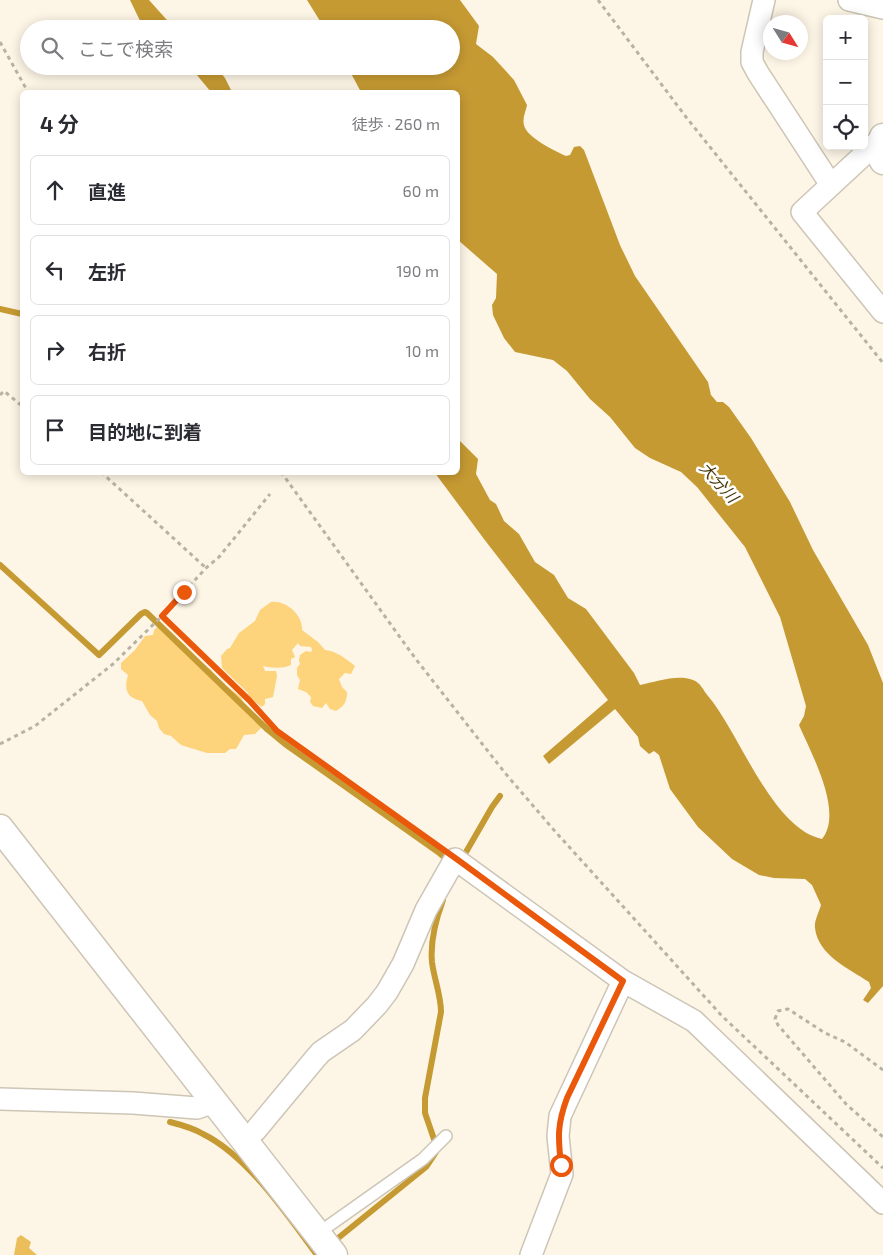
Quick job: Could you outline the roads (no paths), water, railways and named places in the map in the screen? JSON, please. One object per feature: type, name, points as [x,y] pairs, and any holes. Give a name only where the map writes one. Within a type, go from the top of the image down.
[{"type":"street","points":[[764,0],[752,52],[752,62],[831,185]]},
{"type":"street","points":[[849,0],[883,8]]},
{"type":"street","points":[[883,137],[802,212],[883,312]]},
{"type":"street","points":[[883,137],[879,146],[879,154],[883,161]]},
{"type":"street","points":[[0,828],[334,1255]]},
{"type":"street","points":[[255,1131],[321,1052],[353,1030],[377,1006],[403,964],[426,910],[454,859],[623,981],[698,1024],[883,1203]]},
{"type":"street","points":[[531,1255],[562,1174],[558,1136],[560,1116],[623,981]]},
{"type":"street","points":[[0,1099],[133,1103],[197,1108],[214,1102]]},
{"type":"lane","points":[[317,1234],[423,1159],[446,1136]]},
{"type":"water","points":[[130,0],[149,0],[167,20],[140,20]]},
{"type":"water","name":"大分川","points":[[307,0],[460,0],[479,26],[476,44],[493,57],[514,80],[527,105],[523,120],[526,130],[542,143],[566,156],[570,155],[574,147],[580,146],[584,150],[620,245],[635,276],[708,382],[711,395],[717,402],[723,402],[729,407],[751,438],[790,502],[813,550],[868,645],[883,683],[883,986],[868,1003],[863,1000],[871,988],[869,982],[835,960],[822,946],[817,937],[815,925],[821,905],[812,885],[805,879],[774,878],[759,875],[732,859],[698,827],[670,789],[659,755],[654,751],[649,754],[640,746],[638,737],[615,709],[549,764],[543,756],[608,700],[436,475],[460,475],[460,441],[478,459],[476,474],[490,500],[496,504],[504,521],[519,534],[535,562],[554,575],[568,598],[586,609],[634,673],[640,685],[680,678],[687,678],[698,683],[720,712],[758,777],[787,818],[804,831],[822,839],[828,827],[828,798],[817,766],[799,725],[804,716],[806,706],[780,617],[745,547],[697,487],[681,472],[650,458],[635,448],[610,417],[590,399],[567,371],[553,360],[515,352],[504,338],[493,315],[492,305],[496,298],[497,274],[460,242],[460,90],[360,90],[352,75],[460,75],[460,20],[319,20]]},
{"type":"water","points":[[197,75],[222,75],[231,90],[209,90]]},
{"type":"waterway","points":[[0,309],[20,314]]},
{"type":"waterway","points":[[0,565],[99,655],[141,614],[147,613],[268,730],[285,744],[450,862]]},
{"type":"waterway","points":[[462,859],[500,796]]},
{"type":"waterway","points":[[332,1243],[426,1167],[436,1152],[436,1145],[425,1113],[425,1098],[441,1012],[433,968],[432,946],[434,930],[443,900]]},
{"type":"waterway","points":[[170,1122],[199,1132],[220,1144],[236,1157],[266,1188],[317,1255]]}]
